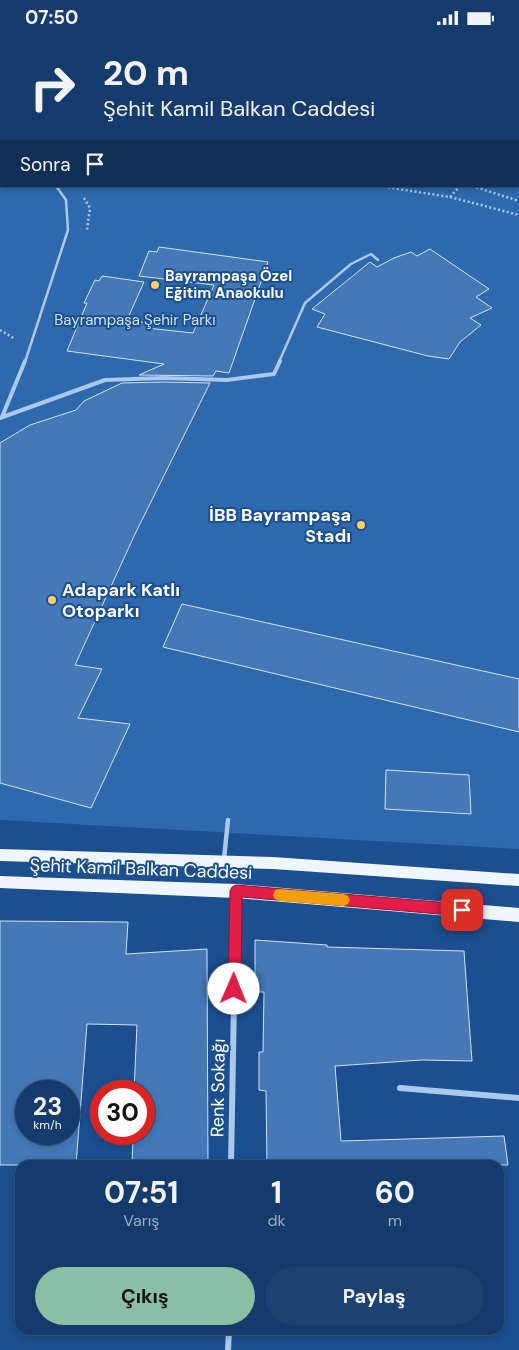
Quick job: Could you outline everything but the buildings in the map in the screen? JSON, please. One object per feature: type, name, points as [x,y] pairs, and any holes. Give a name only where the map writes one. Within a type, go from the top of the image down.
[{"type":"main road","name":"Şehit Kamil Balkan Caddesi","points":[[0,855],[224,861],[519,880]]},
{"type":"main road","name":"Şehit Kamil Balkan Caddesi","points":[[0,882],[236,891],[519,915]]},
{"type":"street","name":"Renk Sokağı","points":[[232,1160],[236,891]]},
{"type":"street","points":[[400,1088],[519,1098]]},
{"type":"street","points":[[228,1350],[229,1335]]},
{"type":"lane","points":[[1,418],[30,349],[68,230],[66,200],[57,187]]},
{"type":"lane","points":[[1,418],[105,380],[164,378],[227,380],[274,374],[305,303],[351,264],[371,254],[378,260]]},
{"type":"lane","points":[[224,861],[228,820]]},
{"type":"path","points":[[385,187],[450,197],[519,215]]},
{"type":"path","points":[[450,197],[459,187]]},
{"type":"path","points":[[475,187],[519,201]]},
{"type":"green space","name":"Bayrampaşa Şehir Parkı","points":[[0,187],[519,187],[519,849],[0,820]]},
{"type":"slow traffic","points":[[279,895],[344,900]]},
{"type":"place","name":"Bayrampaşa Özel Eğitim Anaokulu","points":[[155,285]]},
{"type":"place","name":"İBB Bayrampaşa Stadı","points":[[361,525]]},
{"type":"place","name":"Adapark Katlı Otoparkı","points":[[52,600]]},
{"type":"route","points":[[234,989],[236,891],[462,910]]}]
